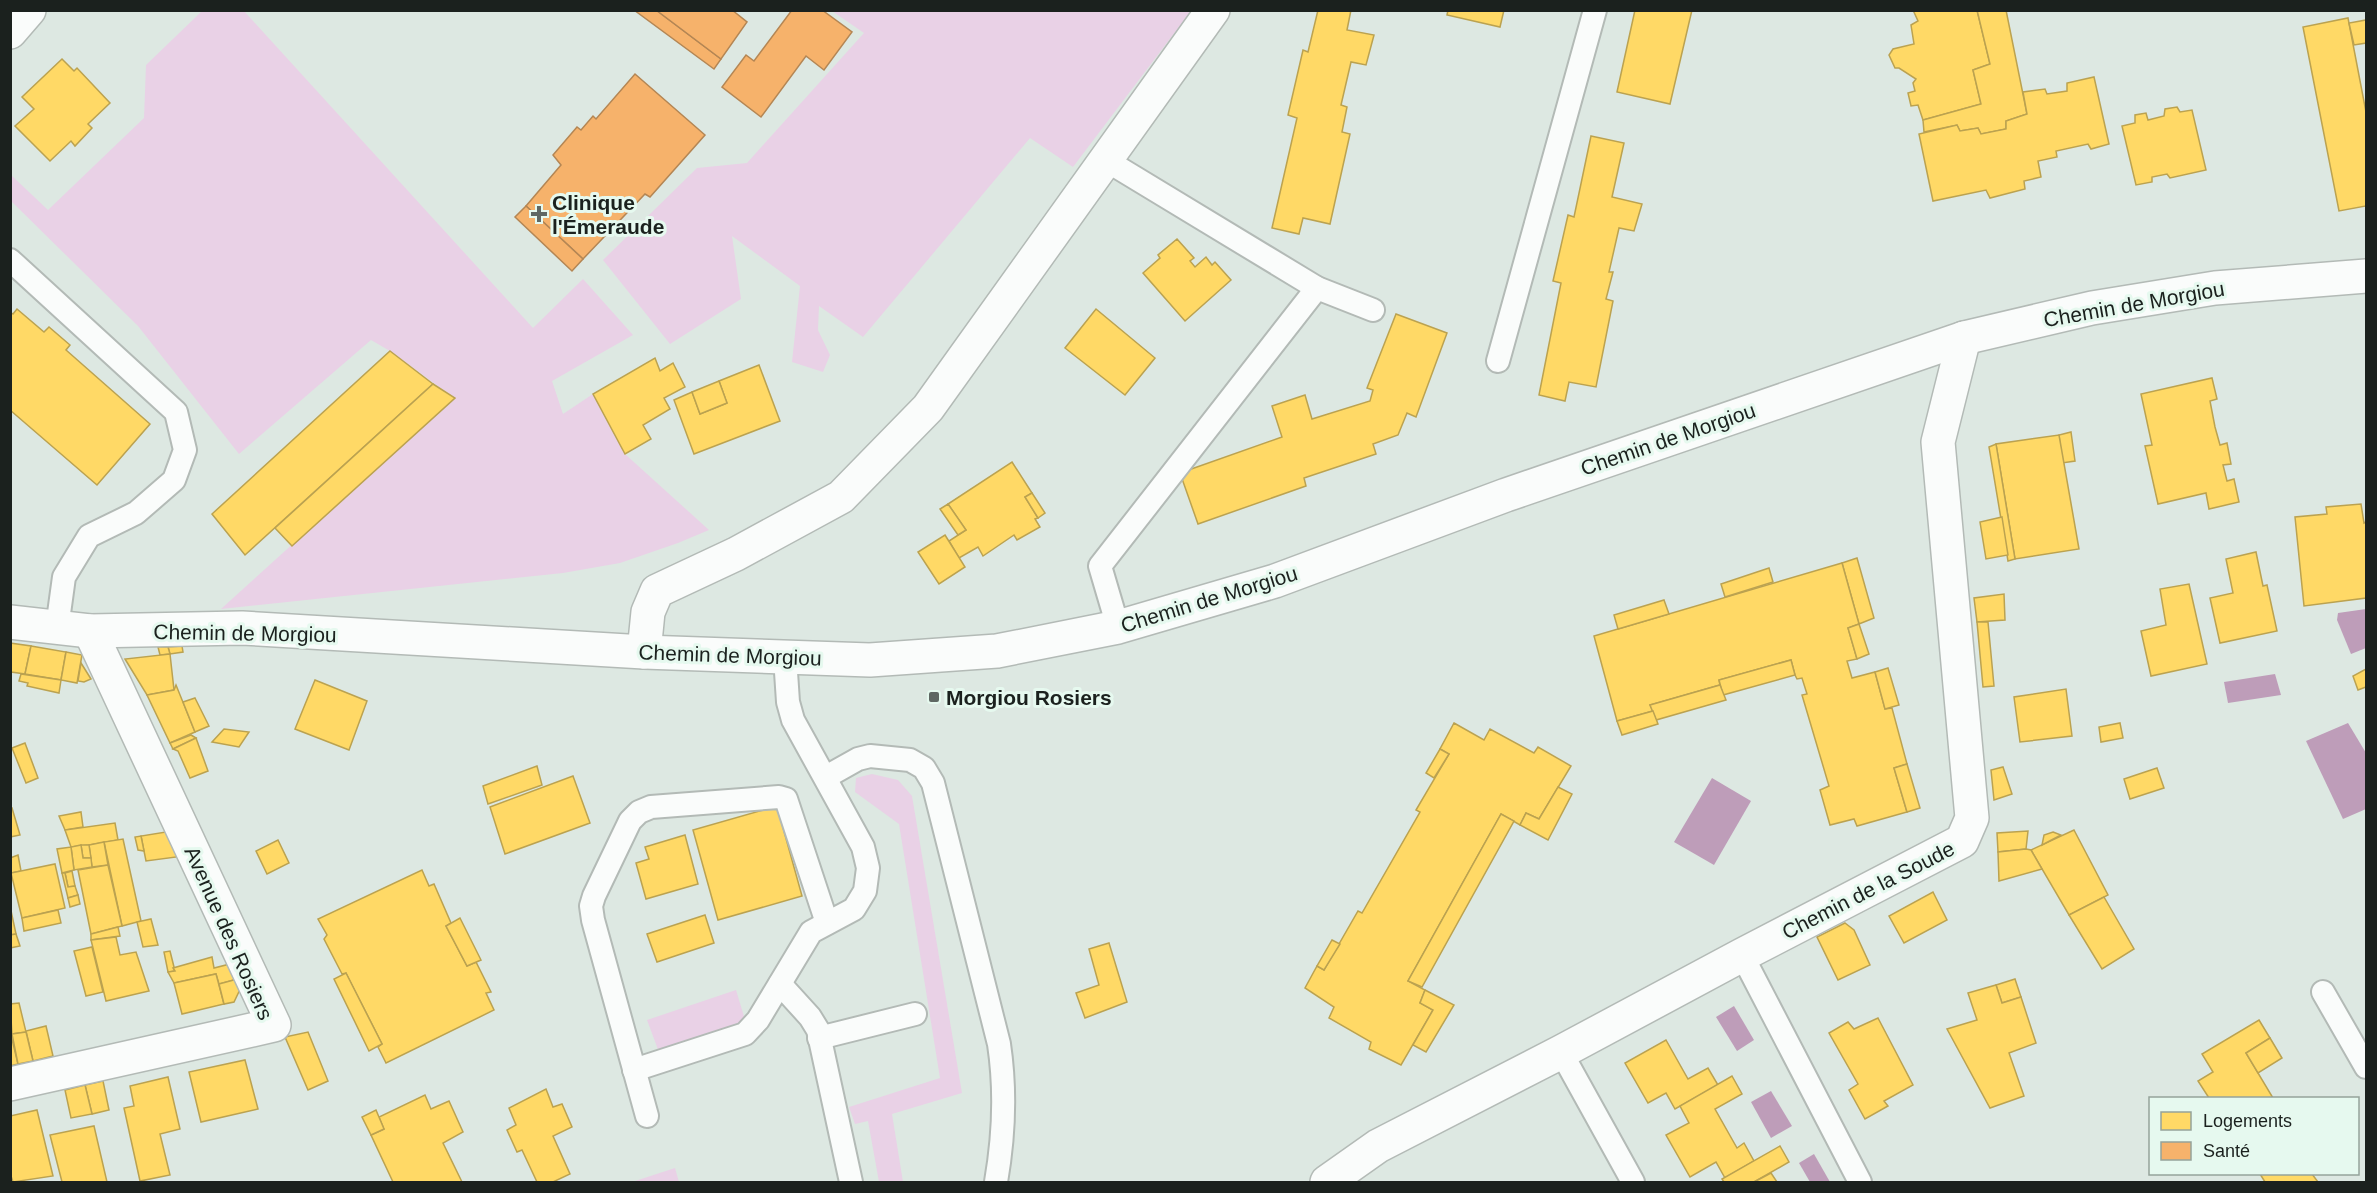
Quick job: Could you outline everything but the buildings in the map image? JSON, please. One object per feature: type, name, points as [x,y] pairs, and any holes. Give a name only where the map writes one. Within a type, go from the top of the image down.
[{"type":"street","points":[[10,32],[29,10]]},
{"type":"street","points":[[644,652],[648,612],[657,591],[736,554],[841,497],[928,408],[1104,159],[1213,10]]},
{"type":"street","name":"Chemin de Morgiou","points":[[10,622],[90,631],[242,628],[644,652],[883,660],[997,651],[1118,627],[1275,581],[1506,495],[1964,338],[2092,308],[2216,288],[2367,276]]},
{"type":"street","name":"Chemin de la Soude","points":[[1327,1182],[1378,1146],[1562,1052],[1742,955],[1962,841],[1972,818],[1938,442],[1964,338]]},
{"type":"street","name":"Avenue des Rosiers","points":[[10,1084],[274,1025],[90,631]]},
{"type":"lane","points":[[1498,361],[1595,10]]},
{"type":"lane","points":[[1104,159],[1317,288],[1373,310]]},
{"type":"lane","points":[[10,260],[176,412],[185,450],[174,480],[136,513],[89,536],[64,577],[57,627]]},
{"type":"lane","points":[[1118,627],[1100,566],[1317,288]]},
{"type":"lane","points":[[634,1070],[745,1034],[758,1020],[811,932],[854,909],[865,891],[868,868],[864,847],[793,720],[788,702],[785,657]]},
{"type":"lane","points":[[826,777],[858,759],[870,756],[910,760],[924,768],[933,783],[999,1044],[1004,1081],[1002,1147],[996,1182]]},
{"type":"lane","points":[[647,1116],[591,906],[630,821],[639,812],[651,807],[779,797],[786,799],[828,923]]},
{"type":"lane","points":[[1742,955],[1860,1182]]},
{"type":"lane","points":[[780,984],[810,1017],[819,1038],[850,1182]]},
{"type":"lane","points":[[2323,992],[2367,1067]]},
{"type":"lane","points":[[819,1038],[915,1014]]},
{"type":"lane","points":[[1562,1052],[1633,1182]]},
{"type":"shaded area","points":[[202,11],[244,11],[533,328],[583,279],[633,335],[552,381],[563,414],[593,394],[625,454],[709,530],[620,563],[563,573],[221,609],[454,398],[390,351],[371,340],[239,454],[138,326],[11,201],[10,174],[48,210],[144,118],[146,65]]},
{"type":"shaded area","points":[[832,11],[1191,11],[1073,167],[1030,138],[863,337],[819,306],[818,330],[830,355],[823,372],[792,362],[800,286],[732,236],[741,299],[670,344],[603,260],[697,168],[747,163],[864,33]]},
{"type":"shaded area","points":[[2366,609],[2366,648],[2351,654],[2337,620],[2338,613]]},
{"type":"shaded area","points":[[2275,674],[2281,695],[2228,703],[2224,682]]},
{"type":"shaded area","points":[[2348,723],[2366,753],[2366,809],[2343,819],[2306,741]]},
{"type":"shaded area","points":[[872,774],[898,780],[912,796],[962,1093],[892,1114],[903,1182],[879,1182],[868,1121],[855,1124],[849,1107],[940,1078],[899,824],[855,792],[856,778]]},
{"type":"shaded area","points":[[1712,778],[1751,801],[1714,865],[1674,842]]},
{"type":"shaded area","points":[[736,990],[746,1023],[660,1055],[647,1020]]},
{"type":"shaded area","points":[[1734,1006],[1754,1040],[1737,1051],[1716,1017]]},
{"type":"shaded area","points":[[1771,1091],[1792,1126],[1771,1138],[1751,1102]]},
{"type":"shaded area","points":[[1814,1154],[1830,1182],[1810,1182],[1799,1163]]},
{"type":"shaded area","points":[[675,1168],[679,1182],[632,1182]]},
{"type":"place","name":"Clinique l'Émeraude","points":[[539,214]]},
{"type":"place","name":"Morgiou Rosiers","points":[[934,697]]}]
